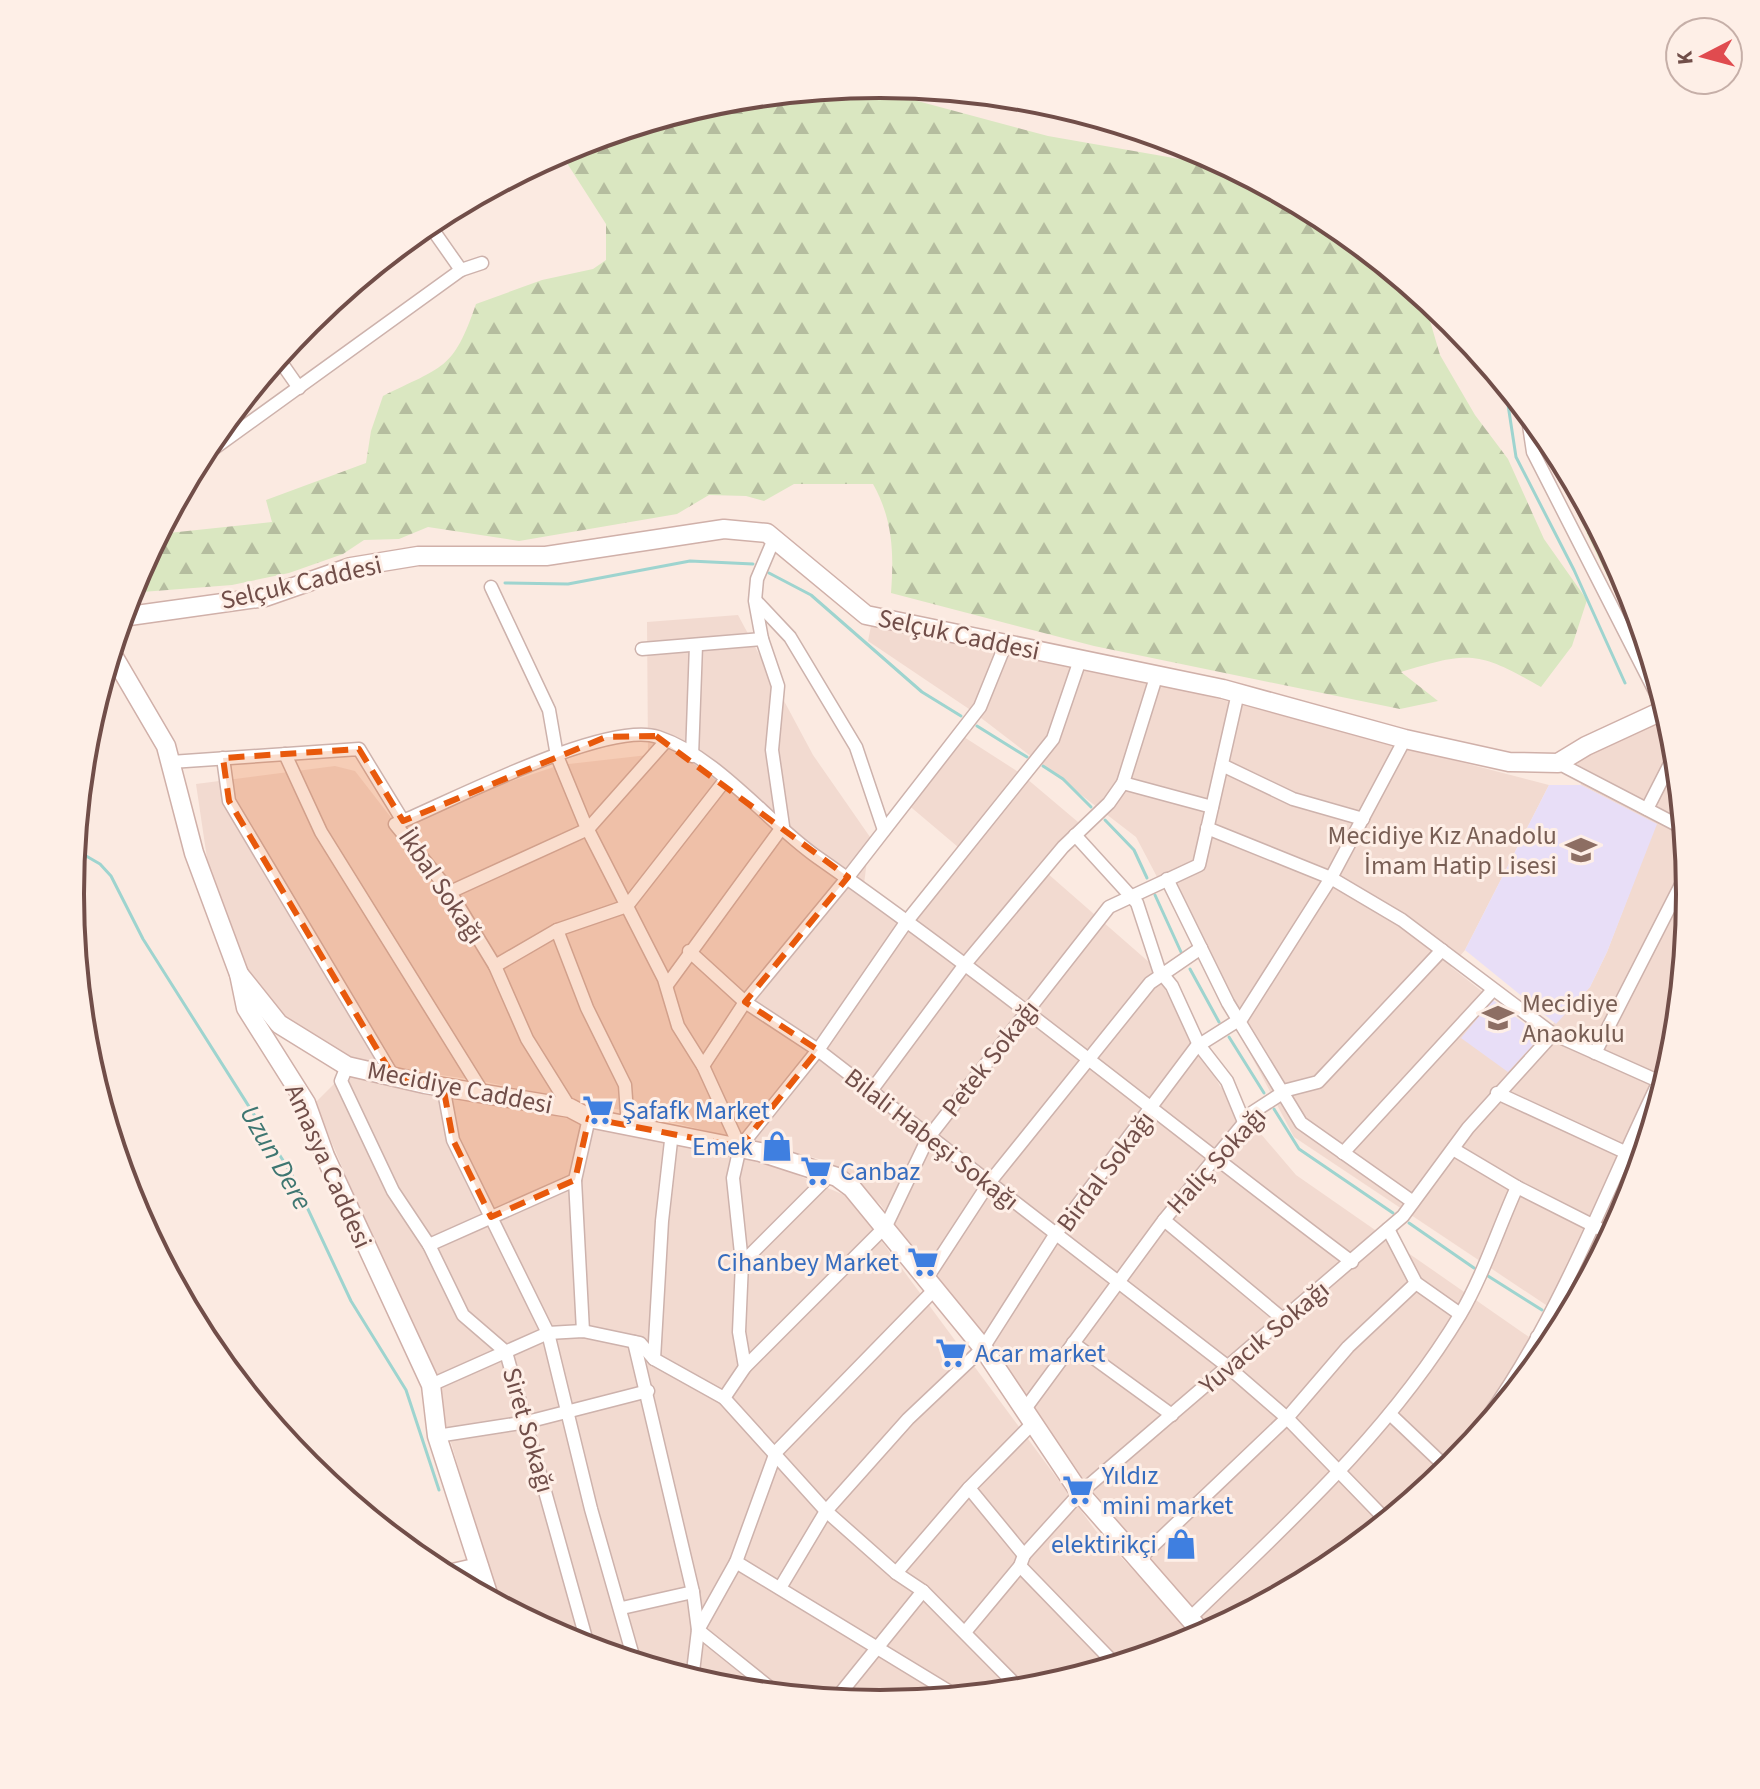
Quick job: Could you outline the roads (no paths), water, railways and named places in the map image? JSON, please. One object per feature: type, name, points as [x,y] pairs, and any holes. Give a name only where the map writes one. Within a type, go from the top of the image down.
[{"type":"street","points":[[436,234],[461,270]]},
{"type":"street","points":[[227,439],[461,270],[482,263]]},
{"type":"street","points":[[284,367],[299,388]]},
{"type":"street","points":[[1531,436],[1533,452],[1641,663]]},
{"type":"street","name":"Selçuk Caddesi","points":[[135,615],[265,597],[351,567],[418,556],[546,556],[724,529],[767,533],[866,615],[1157,674],[1405,739],[1509,762],[1558,763],[1655,714]]},
{"type":"street","points":[[667,985],[783,826],[772,750],[778,686],[762,639],[755,601],[757,579],[774,539]]},
{"type":"street","points":[[491,587],[549,710],[557,756],[588,829],[667,985],[678,1026],[703,1066],[740,1147]]},
{"type":"street","points":[[755,601],[790,637],[856,747],[884,830]]},
{"type":"street","points":[[642,649],[762,639]]},
{"type":"street","points":[[703,1066],[745,1002],[848,877],[980,707],[1006,643]]},
{"type":"street","points":[[692,756],[696,645]]},
{"type":"street","points":[[745,1367],[739,1332],[742,1263],[733,1178],[740,1147],[818,1050],[907,921],[1053,739],[1080,660]]},
{"type":"street","name":"Amasya Caddesi","points":[[118,664],[145,705],[171,762],[194,853],[239,974],[246,1008],[306,1103],[325,1156],[431,1385],[437,1436],[485,1586]]},
{"type":"street","points":[[871,1091],[966,963],[1075,835],[1109,803],[1123,783],[1157,674]]},
{"type":"street","points":[[1238,693],[1207,828],[1331,878],[1402,920],[1553,1034],[1654,1079]]},
{"type":"street","points":[[403,821],[606,737],[656,736],[726,779],[814,855],[966,963],[1025,1014],[1150,1111],[1352,1262]]},
{"type":"street","name":"Birdal Sokağı","points":[[780,1588],[826,1511],[908,1419],[983,1348],[1055,1235],[1199,1045],[1239,1020],[1331,878],[1405,739]]},
{"type":"street","points":[[450,892],[588,829],[666,741]]},
{"type":"street","name":"İkbal Sokağı","points":[[171,762],[359,749],[403,821],[395,824],[450,892],[495,966],[527,1039],[570,1108]]},
{"type":"street","points":[[285,754],[321,832],[483,1093]]},
{"type":"street","points":[[223,758],[229,801],[393,1076]]},
{"type":"street","points":[[1558,763],[1672,822]]},
{"type":"street","points":[[1222,765],[1293,799],[1363,819]]},
{"type":"street","points":[[1647,809],[1666,772]]},
{"type":"street","points":[[495,966],[557,930],[627,906],[726,779]]},
{"type":"street","points":[[1123,783],[1212,807]]},
{"type":"street","name":"Petek Sokağı","points":[[724,1398],[745,1367],[886,1226],[928,1138],[1109,907],[1199,865],[1207,828]]},
{"type":"street","points":[[1075,835],[1132,896],[1148,928],[1162,975],[1172,986],[1199,1045],[1227,1081],[1244,1122]]},
{"type":"street","points":[[1167,879],[1239,1020],[1301,1123],[1413,1202]]},
{"type":"street","points":[[1595,1053],[1676,895]]},
{"type":"street","points":[[557,930],[587,1008],[625,1085],[628,1127]]},
{"type":"street","points":[[698,1630],[736,1562],[776,1452],[931,1283],[989,1183],[1150,983],[1201,948]]},
{"type":"street","name":"Haliç Sokağı","points":[[896,1573],[1029,1416],[1073,1343],[1115,1283],[1212,1158],[1244,1122],[1283,1093],[1318,1082],[1442,950]]},
{"type":"street","name":"Bilali Habeşi Sokağı","points":[[689,951],[745,1002],[818,1050],[1115,1283],[1227,1366],[1287,1418],[1380,1514]]},
{"type":"street","name":"Mecidiye Caddesi","points":[[239,974],[279,1024],[347,1066],[570,1108],[589,1118],[628,1127],[672,1132],[740,1147],[831,1174],[852,1188],[983,1348],[1080,1493],[1194,1626]]},
{"type":"street","points":[[1343,1153],[1493,990]]},
{"type":"street","name":"Yuvacık Sokağı","points":[[966,1631],[1080,1493],[1388,1229],[1413,1202],[1497,1093],[1553,1034]]},
{"type":"street","name":"Siret Sokağı","points":[[347,1066],[341,1081],[393,1191],[429,1245],[463,1315],[506,1352],[585,1634]]},
{"type":"street","points":[[443,1086],[453,1140],[548,1333],[591,1509],[632,1650]]},
{"type":"street","points":[[1497,1093],[1632,1156]]},
{"type":"street","points":[[1514,1376],[1593,1226],[1624,1153],[1645,1115]]},
{"type":"street","points":[[583,1331],[575,1180],[589,1118]]},
{"type":"street","points":[[654,1359],[662,1221],[672,1132]]},
{"type":"street","points":[[1453,1149],[1517,1187],[1601,1230]]},
{"type":"street","points":[[742,1263],[831,1174]]},
{"type":"street","points":[[429,1245],[575,1180]]},
{"type":"street","points":[[1188,1620],[1340,1472],[1390,1414],[1460,1314],[1517,1187]]},
{"type":"street","points":[[1164,1220],[1283,1319]]},
{"type":"street","points":[[1388,1229],[1416,1283],[1460,1314]]},
{"type":"street","points":[[1138,1560],[1287,1418],[1348,1347],[1416,1283]]},
{"type":"street","points":[[431,1385],[548,1333],[583,1331],[634,1342],[654,1359],[724,1398],[776,1452],[826,1511],[896,1573],[923,1591],[1011,1679]]},
{"type":"street","points":[[1537,1337],[1541,1339]]},
{"type":"street","points":[[634,1342],[693,1592],[698,1630],[693,1668]]},
{"type":"street","points":[[1073,1343],[1172,1415]]},
{"type":"street","points":[[437,1436],[527,1422],[648,1391]]},
{"type":"street","points":[[1390,1414],[1439,1461]]},
{"type":"street","points":[[969,1488],[1022,1560],[1108,1656]]},
{"type":"street","points":[[736,1562],[944,1688]]},
{"type":"street","points":[[462,1571],[479,1567]]},
{"type":"street","points":[[844,1689],[923,1591]]},
{"type":"street","points":[[622,1608],[693,1592]]},
{"type":"street","points":[[698,1630],[762,1682]]},
{"type":"waterway","points":[[1508,405],[1516,457],[1574,570],[1625,683]]},
{"type":"waterway","points":[[505,583],[568,584],[690,561],[753,564]]},
{"type":"waterway","points":[[769,573],[811,595],[922,692],[961,716]]},
{"type":"waterway","points":[[977,726],[1027,757]]},
{"type":"waterway","points":[[1043,766],[1063,779],[1091,807]]},
{"type":"waterway","points":[[1105,820],[1134,850],[1147,878]]},
{"type":"waterway","name":"Uzun Dere","points":[[85,856],[100,864],[111,876],[143,939],[291,1173],[351,1301],[406,1390],[439,1490]]},
{"type":"waterway","points":[[1155,895],[1181,952]]},
{"type":"waterway","points":[[1190,969],[1219,1022]]},
{"type":"waterway","points":[[1229,1037],[1264,1093]]},
{"type":"waterway","points":[[1274,1109],[1299,1149],[1393,1213]]},
{"type":"waterway","points":[[1409,1223],[1474,1268]]},
{"type":"waterway","points":[[1488,1276],[1542,1310]]},
{"type":"place","name":"Mecidiye Kız Anadolu İmam Hatip Lisesi","points":[[1581,850]]},
{"type":"place","name":"Mecidiye Anaokulu","points":[[1498,1018]]},
{"type":"place","name":"Şafafk Market","points":[[598,1110]]},
{"type":"place","name":"Emek","points":[[777,1146]]},
{"type":"place","name":"Canbaz","points":[[816,1171]]},
{"type":"place","name":"Cihanbey Market","points":[[923,1262]]},
{"type":"place","name":"Acar market","points":[[951,1353]]},
{"type":"place","name":"Yıldız mini market","points":[[1078,1490]]},
{"type":"place","name":"elektirikçi","points":[[1181,1544]]}]
